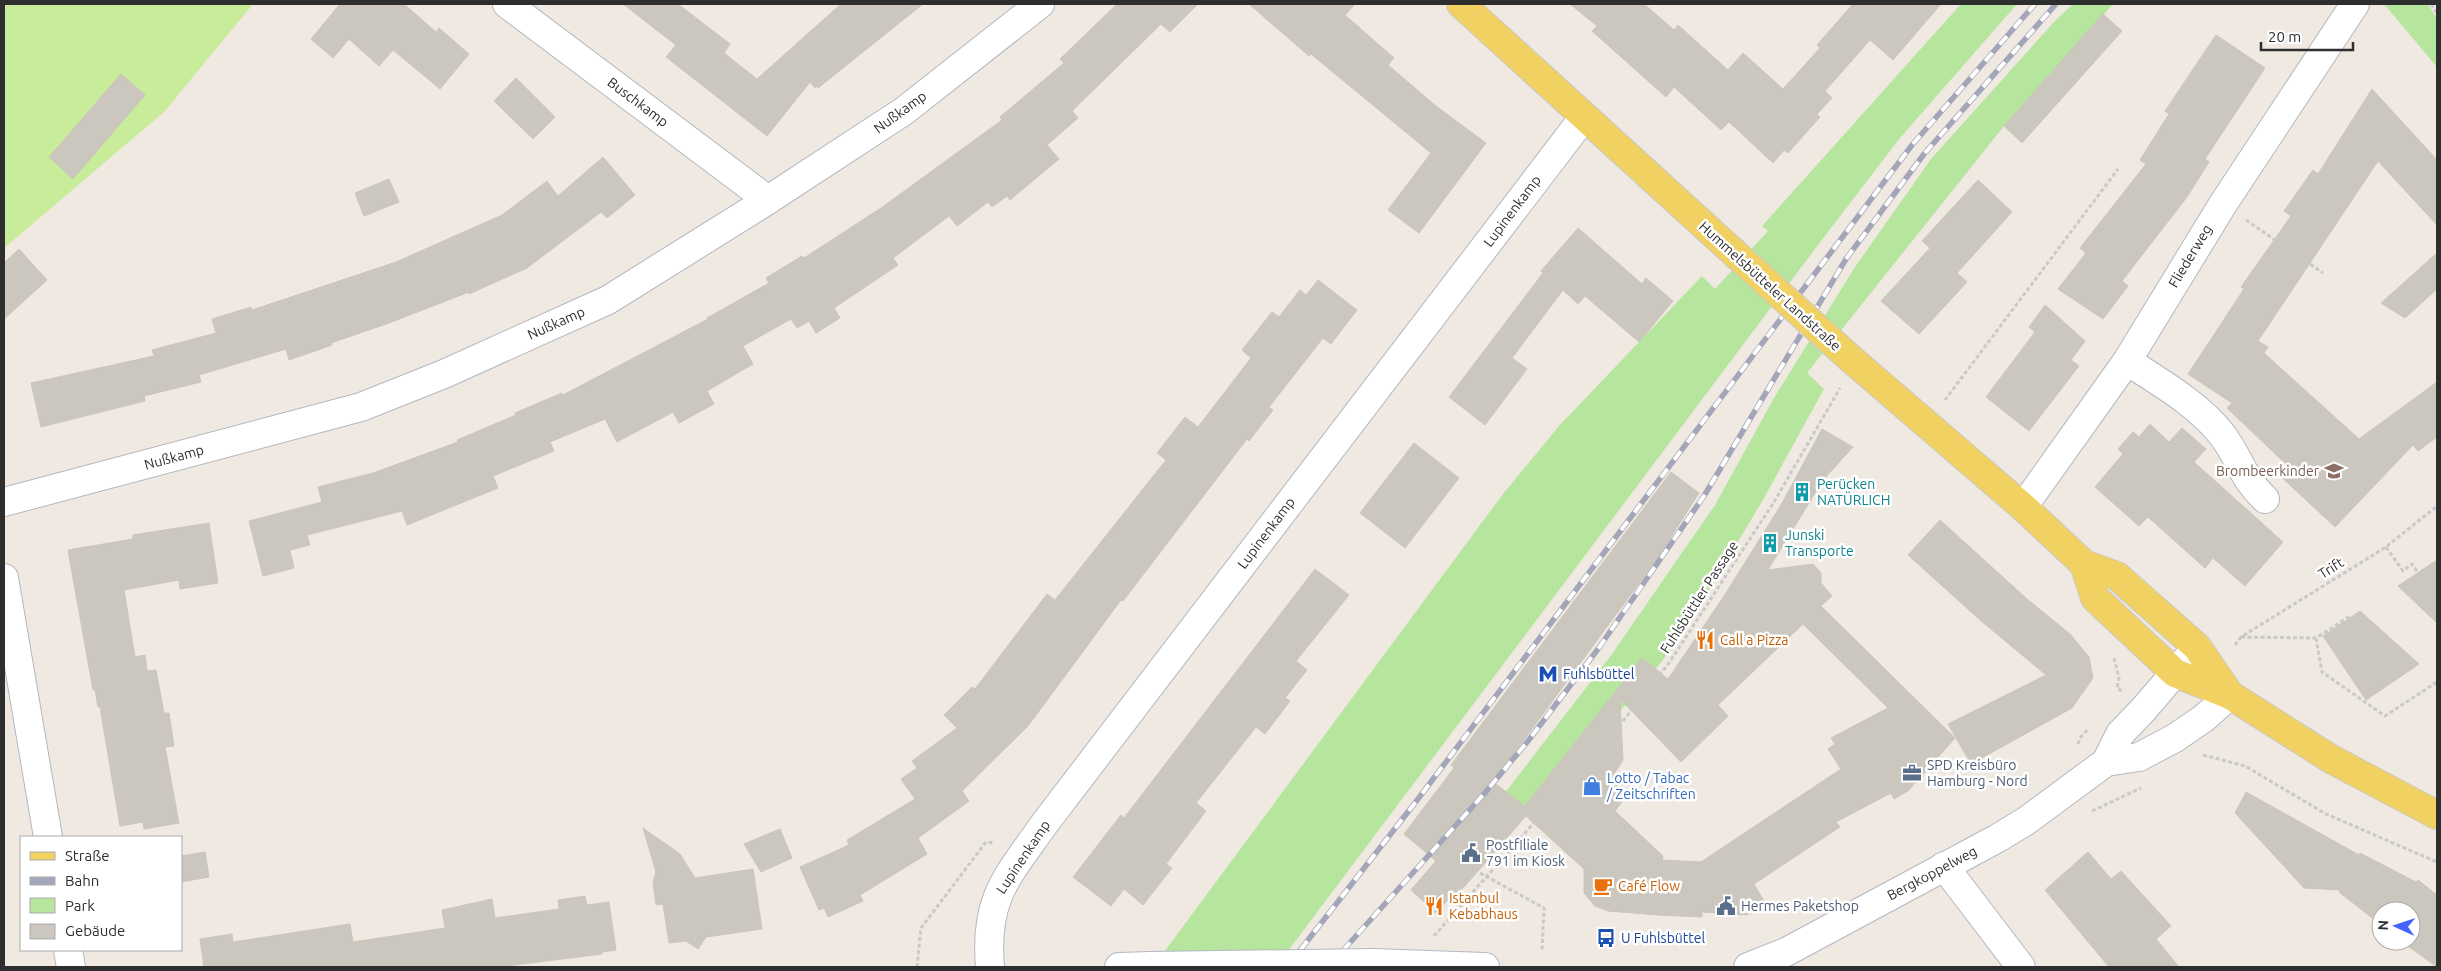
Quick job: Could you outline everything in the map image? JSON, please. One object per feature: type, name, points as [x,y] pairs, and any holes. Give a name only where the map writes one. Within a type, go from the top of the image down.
[{"type":"main road","name":"Hummelsbütteler Landstraße","points":[[1462,4],[1855,363],[2023,507],[2084,564],[2117,576],[2197,647],[2230,695]]},
{"type":"main road","name":"Hummelsbütteler Landstraße","points":[[2084,564],[2095,598],[2176,673],[2230,695],[2331,760],[2437,815]]},
{"type":"street","name":"Buschkamp","points":[[507,4],[768,200]]},
{"type":"street","name":"Nußkamp","points":[[4,502],[361,406],[444,374],[608,300],[768,200],[904,111],[1040,4]]},
{"type":"street","name":"Fliederweg","points":[[2023,507],[2127,361],[2223,204],[2355,4]]},
{"type":"street","name":"Lupinenkamp","points":[[990,967],[990,920],[995,899],[1004,881],[1584,116]]},
{"type":"street","points":[[2127,361],[2191,405],[2223,436],[2250,485],[2265,499]]},
{"type":"street","points":[[4,578],[48,836]]},
{"type":"street","name":"Bergkoppelweg","points":[[1748,967],[1786,952],[1998,838],[2026,821],[2106,762],[2120,734],[2176,673],[2197,647]]},
{"type":"street","name":"Bergkoppelweg","points":[[2106,762],[2139,757],[2175,738],[2204,718],[2230,695]]},
{"type":"street","points":[[1944,866],[2021,967]]},
{"type":"street","points":[[68,951],[71,967]]},
{"type":"street","points":[[1119,967],[1373,963],[1485,967]]},
{"type":"path","points":[[2431,4],[2437,13]]},
{"type":"path","points":[[1927,425],[2118,169]]},
{"type":"path","points":[[2223,204],[2324,273]]},
{"type":"path","name":"Fuhlsbüttler Passage","points":[[1409,964],[1616,730],[1669,663],[1774,502],[1855,363]]},
{"type":"path","name":"Trift","points":[[2235,645],[2241,637],[2386,547],[2437,506]]},
{"type":"path","points":[[2386,547],[2403,571],[2412,564],[2418,572]]},
{"type":"path","points":[[2241,637],[2316,638],[2350,616],[2350,618]]},
{"type":"path","points":[[2316,638],[2322,672],[2385,716],[2437,682]]},
{"type":"path","points":[[2111,650],[2119,678],[2117,688],[2124,693]]},
{"type":"path","points":[[1464,750],[1496,774]]},
{"type":"path","points":[[2198,753],[2206,757],[2245,766],[2326,814],[2437,862]]},
{"type":"path","points":[[2197,761],[2206,757]]},
{"type":"path","points":[[2084,815],[2145,786]]},
{"type":"path","points":[[918,967],[921,928],[986,842],[1029,846]]},
{"type":"path","points":[[1480,873],[1486,878],[1544,908],[1542,951]]},
{"type":"green space","points":[[4,4],[253,4],[164,112],[4,248]]},
{"type":"green space","points":[[1961,4],[2017,4],[1900,138],[1276,967],[1153,967],[1503,494],[1559,426],[1702,276],[1715,289],[1768,231],[1762,226]]},
{"type":"green space","points":[[2073,4],[2113,4],[2004,126],[1807,373],[1824,389],[1764,498],[1711,587],[1663,660],[1609,724],[1514,827],[1491,811],[1612,654],[1715,505],[1774,398],[1855,267],[1931,159],[2054,22]]},
{"type":"green space","points":[[2384,4],[2428,4],[2437,19],[2437,67]]},
{"type":"building","points":[[340,4],[404,4],[436,32],[439,28],[469,54],[440,89],[393,50],[379,66],[349,39],[333,58],[311,39]]},
{"type":"building","points":[[623,4],[678,4],[730,44],[724,53],[757,79],[841,4],[923,4],[818,88],[816,86],[815,88],[810,82],[767,136],[666,57],[676,45]]},
{"type":"building","points":[[1117,4],[1198,4],[1170,32],[1161,24],[1072,111],[1078,118],[1047,145],[1059,159],[1010,200],[1007,196],[992,207],[988,202],[957,226],[949,216],[893,258],[898,265],[834,308],[840,318],[816,333],[809,321],[797,328],[791,319],[743,346],[753,364],[707,391],[714,404],[679,423],[673,412],[617,442],[605,419],[550,442],[554,451],[493,476],[498,488],[407,525],[402,511],[307,535],[310,545],[290,550],[294,568],[263,576],[249,521],[322,502],[318,487],[373,473],[458,442],[457,440],[516,415],[515,413],[562,393],[563,395],[708,319],[769,283],[766,278],[802,256],[804,258],[881,208],[1002,120],[1000,117],[1064,63],[1060,59]]},
{"type":"building","points":[[1249,4],[1355,4],[1345,15],[1394,58],[1388,65],[1436,106],[1486,143],[1419,233],[1388,210],[1431,153],[1311,54],[1309,56]]},
{"type":"building","points":[[1570,4],[1644,4],[1674,30],[1678,25],[1728,70],[1743,53],[1783,89],[1820,48],[1817,45],[1853,4],[1941,4],[1893,60],[1870,40],[1825,91],[1832,98],[1817,114],[1820,117],[1788,153],[1784,150],[1773,163],[1729,122],[1721,130],[1674,87],[1666,97],[1592,31],[1597,26]]},
{"type":"building","points":[[2103,14],[2122,31],[2022,143],[2004,126]]},
{"type":"building","points":[[2216,35],[2265,68],[2205,159],[2209,162],[2187,197],[2122,281],[2128,286],[2103,319],[2058,289],[2086,253],[2080,248],[2146,164],[2140,160],[2169,114],[2165,111]]},
{"type":"building","points":[[121,74],[145,95],[73,179],[49,157]]},
{"type":"building","points":[[516,78],[555,117],[533,139],[494,101]]},
{"type":"building","points":[[2372,89],[2437,160],[2437,225],[2378,161],[2258,341],[2268,347],[2264,353],[2359,439],[2437,382],[2437,437],[2418,451],[2413,445],[2335,527],[2278,474],[2287,465],[2227,408],[2232,403],[2188,374],[2244,289],[2241,287],[2291,216],[2284,211],[2313,170],[2318,174]]},
{"type":"building","points":[[603,157],[635,195],[607,218],[601,212],[527,268],[469,294],[469,292],[289,360],[286,349],[199,375],[201,382],[144,396],[145,401],[41,427],[31,383],[154,356],[152,350],[216,333],[212,319],[251,307],[252,310],[396,262],[502,215],[547,181],[558,196]]},
{"type":"building","points":[[389,179],[399,202],[364,216],[355,193]]},
{"type":"building","points":[[1978,180],[2012,212],[1957,273],[1967,282],[1919,334],[1881,301],[1930,248],[1922,241]]},
{"type":"building","points":[[1578,228],[1642,284],[1646,278],[1673,301],[1639,342],[1585,296],[1578,304],[1563,290],[1512,358],[1527,369],[1485,425],[1449,397],[1543,273],[1541,271]]},
{"type":"building","points":[[19,249],[47,280],[4,319],[4,263]]},
{"type":"building","points":[[2437,253],[2437,289],[2405,318],[2381,303]]},
{"type":"building","points":[[1318,280],[1357,310],[1331,344],[1323,338],[1269,407],[1273,410],[1249,441],[1247,439],[1123,601],[1121,600],[1028,726],[962,791],[969,801],[918,838],[927,854],[860,895],[863,901],[828,917],[824,908],[819,910],[800,867],[849,845],[847,840],[915,799],[901,779],[917,768],[912,761],[957,728],[944,715],[972,687],[975,689],[1047,594],[1055,600],[1166,460],[1157,453],[1185,417],[1198,427],[1251,358],[1242,350],[1272,312],[1279,317],[1300,290],[1306,295]]},
{"type":"building","points":[[2045,305],[2085,341],[2071,360],[2079,366],[2029,431],[1986,397],[2035,332],[2029,327]]},
{"type":"building","points":[[2150,424],[2169,442],[2182,428],[2206,449],[2194,462],[2283,542],[2245,586],[2213,558],[2205,568],[2148,517],[2139,526],[2095,487],[2123,454],[2118,449],[2133,432],[2139,437]]},
{"type":"building","points":[[1822,429],[1853,447],[1823,480],[1768,570],[1813,564],[1821,573],[1821,583],[1832,596],[1821,606],[1955,738],[1908,791],[1894,799],[1891,793],[1836,822],[1840,827],[1754,884],[1766,905],[1747,915],[1702,912],[1702,917],[1658,915],[1608,911],[1595,906],[1584,893],[1584,869],[1526,816],[1464,887],[1455,892],[1436,913],[1411,890],[1436,861],[1404,834],[1454,768],[1451,765],[1671,472],[1699,493],[1659,556],[1493,782],[1525,806],[1642,658],[1668,679],[1724,596],[1781,505]],"holes":[[[1803,624],[1888,708],[1831,738],[1835,744],[1828,749],[1841,769],[1701,862],[1662,860],[1663,856],[1615,811],[1627,795],[1613,782],[1617,777],[1614,774],[1623,760],[1620,699],[1681,762],[1728,716],[1718,705]]]},
{"type":"building","points":[[1414,443],[1459,478],[1405,548],[1360,513]]},
{"type":"building","points":[[1940,520],[2027,599],[2070,634],[2089,657],[2093,678],[2072,708],[1971,764],[1948,724],[2046,675],[1980,620],[1908,555]]},
{"type":"building","points":[[209,523],[218,583],[180,589],[179,580],[124,590],[135,657],[145,655],[147,671],[156,670],[164,713],[169,713],[174,746],[165,747],[179,823],[144,829],[143,822],[120,826],[100,707],[98,707],[95,690],[93,690],[68,550],[133,539],[133,535]]},
{"type":"building","points":[[2437,560],[2437,623],[2398,586]]},
{"type":"building","points":[[1315,569],[1349,595],[1296,661],[1307,670],[1285,698],[1290,701],[1265,734],[1256,727],[1196,803],[1206,811],[1166,864],[1172,868],[1143,905],[1124,889],[1111,906],[1073,877],[1121,815],[1124,818]]},
{"type":"building","points":[[2360,611],[2419,664],[2366,700],[2323,636]]},
{"type":"building","points":[[2246,792],[2359,855],[2360,853],[2416,882],[2418,880],[2437,895],[2437,967],[2415,951],[2421,951],[2421,901],[2371,901],[2371,917],[2339,892],[2340,890],[2304,888],[2235,813]]},
{"type":"building","points":[[643,828],[680,854],[695,878],[753,869],[762,929],[706,937],[698,949],[686,941],[669,943],[663,904],[656,905],[653,882],[656,872]]},
{"type":"building","points":[[780,829],[792,858],[761,872],[744,844]]},
{"type":"building","points":[[205,852],[209,877],[182,882],[182,856]]},
{"type":"building","points":[[2088,852],[2111,879],[2121,871],[2171,926],[2156,939],[2179,967],[2109,967],[2045,890]]},
{"type":"building","points":[[585,896],[587,905],[609,902],[616,950],[602,952],[602,954],[498,967],[204,967],[200,939],[232,934],[233,942],[350,924],[353,942],[445,928],[442,910],[492,899],[495,918],[559,909],[558,900]]},
{"type":"railway","points":[[1287,967],[1418,799],[1912,145],[2035,4]]},
{"type":"railway","points":[[1328,967],[1484,794],[1528,741],[1598,649],[1704,496],[1846,259],[1924,154],[2056,4]]},
{"type":"place","name":"Brombeerkinder","points":[[2334,471]]},
{"type":"place","name":"Perücken NATÜRLICH","points":[[1802,492]]},
{"type":"place","name":"Junski Transporte","points":[[1770,543]]},
{"type":"place","name":"Call a Pizza","points":[[1705,640]]},
{"type":"place","name":"Fuhlsbüttel","points":[[1548,674]]},
{"type":"place","name":"SPD Kreisbüro Hamburg - Nord","points":[[1912,773]]},
{"type":"place","name":"Lotto / Tabac / Zeitschriften","points":[[1592,786]]},
{"type":"place","name":"Postfiliale 791 im Kiosk","points":[[1471,853]]},
{"type":"place","name":"Café Flow","points":[[1603,886]]},
{"type":"place","name":"Istanbul Kebabhaus","points":[[1434,906]]},
{"type":"place","name":"Hermes Paketshop","points":[[1726,906]]},
{"type":"place","name":"U Fuhlsbüttel","points":[[1606,938]]}]
